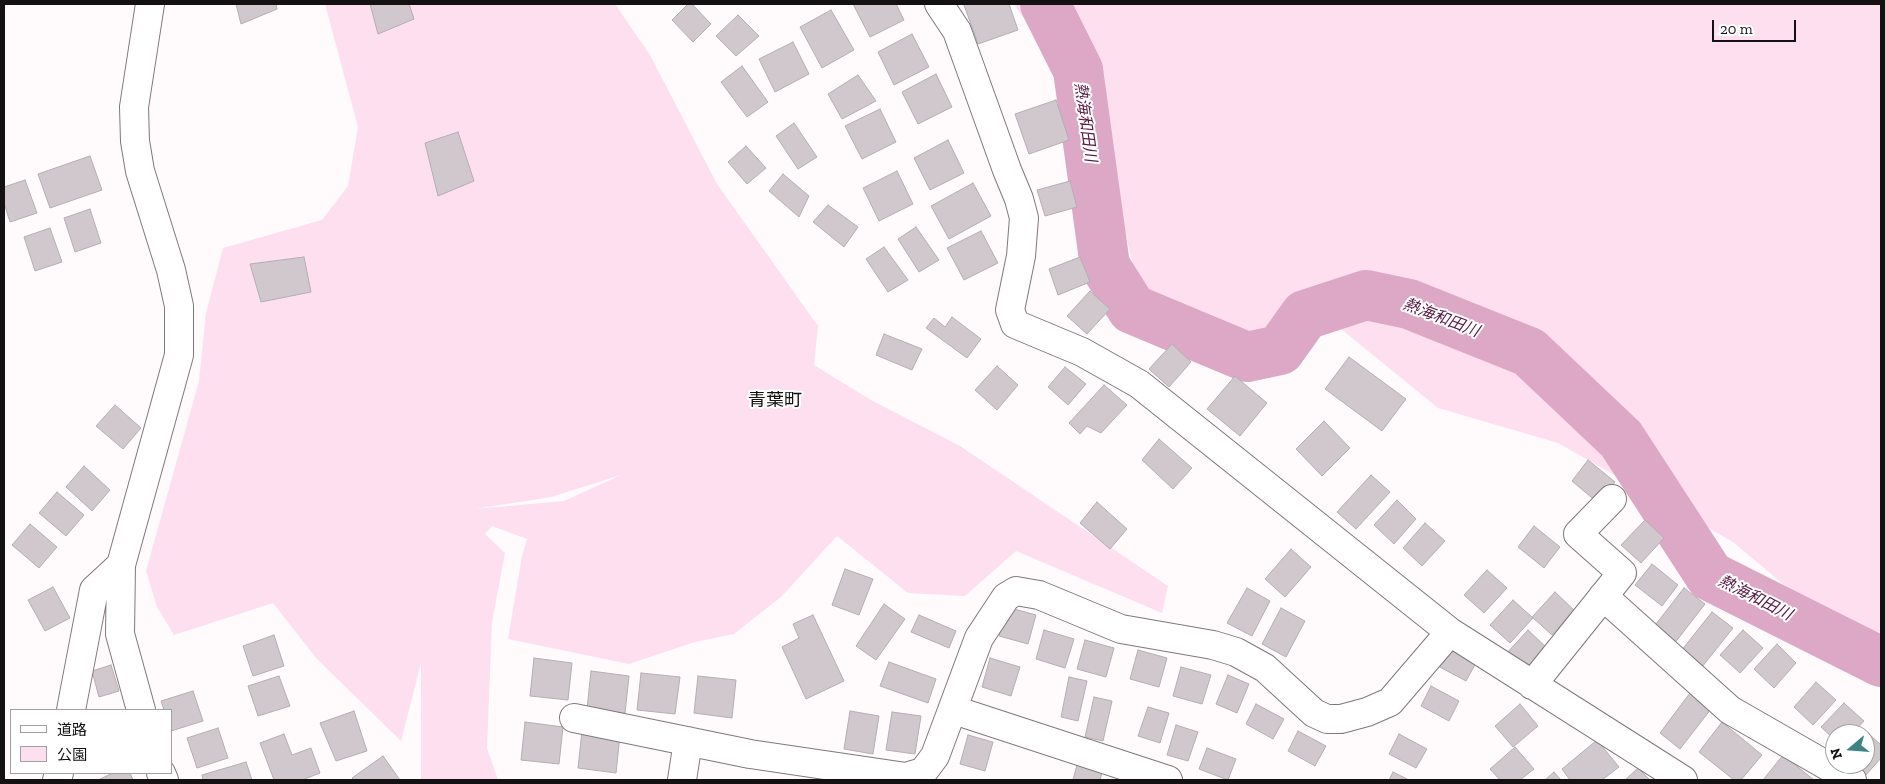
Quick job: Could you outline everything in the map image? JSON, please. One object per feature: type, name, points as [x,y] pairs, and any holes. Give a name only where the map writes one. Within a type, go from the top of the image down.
[{"type":"street","points":[[142,709],[120,634],[121,565],[179,356],[179,306],[171,270],[140,171],[135,141],[134,107],[150,4]]},
{"type":"street","points":[[939,4],[957,32],[1007,170],[1020,198],[1024,218],[1021,256],[1010,310],[1015,324],[1082,352],[1139,384],[1450,632],[1683,780]]},
{"type":"street","points":[[1532,685],[1622,572],[1578,534],[1612,498]]},
{"type":"street","points":[[71,709],[94,590],[121,565]]},
{"type":"street","points":[[574,718],[750,754],[906,777],[923,772],[935,756],[954,710],[979,638],[1006,597],[1016,591],[1039,594],[1120,629],[1213,645],[1236,652],[1265,668],[1314,713],[1327,718],[1341,719],[1367,712],[1390,702],[1450,632]]},
{"type":"street","points":[[1603,596],[1730,710],[1852,780]]},
{"type":"street","points":[[954,710],[1168,780]]},
{"type":"street","points":[[682,780],[688,741]]},
{"type":"green space","points":[[325,4],[615,4],[650,55],[717,184],[818,326],[814,365],[871,400],[960,446],[1168,586],[1162,613],[1016,551],[965,596],[908,593],[837,536],[781,597],[734,634],[695,642],[629,664],[508,639],[522,556],[527,539],[492,526],[485,534],[505,553],[492,622],[487,748],[498,780],[421,780],[421,663],[401,741],[317,659],[273,603],[174,635],[157,607],[146,571],[199,381],[206,313],[223,248],[322,220],[348,186],[358,127]],"holes":[[[621,475],[564,501],[475,509],[551,497]]]},
{"type":"green space","points":[[1014,4],[1881,4],[1881,666],[1733,542],[1558,443],[1438,408],[1319,311],[1251,347],[1140,294],[1102,136]]},
{"type":"building","points":[[236,4],[276,4],[277,9],[241,24]]},
{"type":"building","points":[[370,4],[409,4],[414,19],[378,34]]},
{"type":"building","points":[[688,4],[692,4],[711,24],[693,42],[672,20]]},
{"type":"building","points":[[853,4],[896,4],[904,20],[870,37]]},
{"type":"building","points":[[1009,4],[1018,30],[978,44],[964,5]]},
{"type":"building","points":[[831,10],[854,50],[822,68],[800,27]]},
{"type":"building","points":[[738,15],[759,36],[736,56],[716,36]]},
{"type":"building","points":[[912,34],[929,67],[894,85],[878,52]]},
{"type":"building","points":[[793,42],[809,74],[775,92],[759,59]]},
{"type":"building","points":[[742,66],[768,102],[747,117],[721,82]]},
{"type":"building","points":[[936,74],[952,107],[918,124],[902,92]]},
{"type":"building","points":[[858,75],[876,101],[842,119],[828,94]]},
{"type":"building","points":[[1056,100],[1069,140],[1029,154],[1015,114]]},
{"type":"building","points":[[880,109],[896,142],[862,159],[845,126]]},
{"type":"building","points":[[794,123],[817,157],[798,169],[776,136]]},
{"type":"building","points":[[458,132],[474,181],[438,196],[425,143]]},
{"type":"building","points":[[948,140],[964,173],[930,190],[914,158]]},
{"type":"building","points":[[746,146],[766,168],[747,184],[728,162]]},
{"type":"building","points":[[90,156],[102,190],[50,208],[38,174]]},
{"type":"building","points":[[897,171],[913,204],[879,221],[863,188]]},
{"type":"building","points":[[783,174],[809,196],[799,217],[769,191]]},
{"type":"building","points":[[25,180],[37,213],[10,222],[4,203],[4,187]]},
{"type":"building","points":[[1070,181],[1077,207],[1045,216],[1037,190]]},
{"type":"building","points":[[973,183],[991,216],[949,239],[931,206]]},
{"type":"building","points":[[828,205],[858,227],[844,247],[813,222]]},
{"type":"building","points":[[90,209],[101,243],[75,252],[64,218]]},
{"type":"building","points":[[916,227],[939,260],[919,272],[898,239]]},
{"type":"building","points":[[50,228],[62,262],[35,271],[24,237]]},
{"type":"building","points":[[981,231],[998,263],[964,280],[947,248]]},
{"type":"building","points":[[884,247],[908,280],[888,292],[866,259]]},
{"type":"building","points":[[304,257],[311,292],[261,302],[250,264]]},
{"type":"building","points":[[1080,257],[1090,282],[1058,295],[1049,269]]},
{"type":"building","points":[[1090,291],[1110,309],[1087,334],[1067,316]]},
{"type":"building","points":[[952,317],[981,339],[967,358],[926,328],[934,318],[945,327]]},
{"type":"building","points":[[884,334],[922,349],[912,370],[876,355]]},
{"type":"building","points":[[1172,344],[1191,362],[1169,387],[1149,369]]},
{"type":"building","points":[[1349,357],[1406,399],[1382,431],[1325,389]]},
{"type":"building","points":[[997,366],[1018,385],[997,410],[975,390]]},
{"type":"building","points":[[1065,367],[1086,384],[1068,405],[1048,387]]},
{"type":"building","points":[[1235,376],[1267,403],[1240,436],[1207,409]]},
{"type":"building","points":[[1104,385],[1127,405],[1101,433],[1087,426],[1080,434],[1069,423]]},
{"type":"building","points":[[115,405],[141,428],[123,449],[96,426]]},
{"type":"building","points":[[1324,421],[1350,448],[1322,476],[1296,449]]},
{"type":"building","points":[[1159,439],[1192,468],[1173,489],[1142,460]]},
{"type":"building","points":[[1588,460],[1615,482],[1598,503],[1572,481]]},
{"type":"building","points":[[84,466],[110,490],[92,511],[66,487]]},
{"type":"building","points":[[1371,475],[1390,492],[1356,529],[1337,512]]},
{"type":"building","points":[[57,492],[84,515],[66,536],[39,513]]},
{"type":"building","points":[[1397,500],[1416,519],[1394,544],[1374,525]]},
{"type":"building","points":[[1097,502],[1127,529],[1110,549],[1080,523]]},
{"type":"building","points":[[1645,520],[1664,538],[1641,563],[1621,545]]},
{"type":"building","points":[[1425,523],[1445,541],[1422,566],[1403,548]]},
{"type":"building","points":[[30,524],[57,547],[39,568],[12,545]]},
{"type":"building","points":[[1534,526],[1560,547],[1544,568],[1518,547]]},
{"type":"building","points":[[1291,549],[1311,567],[1285,597],[1265,579]]},
{"type":"building","points":[[1652,564],[1678,585],[1662,606],[1635,585]]},
{"type":"building","points":[[845,569],[873,579],[859,615],[832,605]]},
{"type":"building","points":[[1487,570],[1507,588],[1484,613],[1464,595]]},
{"type":"building","points":[[53,587],[70,618],[45,631],[28,600]]},
{"type":"building","points":[[1247,588],[1270,601],[1252,636],[1227,623]]},
{"type":"building","points":[[1684,588],[1705,604],[1674,644],[1653,628]]},
{"type":"building","points":[[1555,592],[1574,610],[1552,635],[1532,617]]},
{"type":"building","points":[[1513,600],[1533,618],[1510,643],[1490,625]]},
{"type":"building","points":[[884,604],[905,619],[876,660],[856,646]]},
{"type":"building","points":[[1007,607],[1036,615],[1028,644],[999,636]]},
{"type":"building","points":[[1281,608],[1305,621],[1286,657],[1262,644]]},
{"type":"building","points":[[1712,612],[1733,628],[1702,667],[1681,651]]},
{"type":"building","points":[[813,615],[844,681],[806,699],[782,647],[799,638],[793,624]]},
{"type":"building","points":[[919,615],[956,631],[949,648],[911,632]]},
{"type":"building","points":[[1044,630],[1074,639],[1065,668],[1036,659]]},
{"type":"building","points":[[1528,630],[1547,648],[1525,673],[1505,655]]},
{"type":"building","points":[[1743,630],[1763,648],[1740,673],[1720,655]]},
{"type":"building","points":[[274,635],[284,666],[253,676],[243,646]]},
{"type":"building","points":[[1085,640],[1114,648],[1106,677],[1077,669]]},
{"type":"building","points":[[1777,644],[1796,663],[1774,688],[1754,669]]},
{"type":"building","points":[[1449,647],[1477,661],[1466,681],[1438,666]]},
{"type":"building","points":[[1138,650],[1167,658],[1159,687],[1130,679]]},
{"type":"building","points":[[534,658],[572,663],[568,700],[530,696]]},
{"type":"building","points":[[990,658],[1020,667],[1011,696],[982,687]]},
{"type":"building","points":[[889,662],[936,679],[928,703],[880,686]]},
{"type":"building","points":[[111,665],[119,691],[99,697],[92,671]]},
{"type":"building","points":[[1181,667],[1211,675],[1202,704],[1173,696]]},
{"type":"building","points":[[591,671],[629,676],[625,713],[587,709]]},
{"type":"building","points":[[641,673],[680,677],[675,714],[637,710]]},
{"type":"building","points":[[1228,675],[1249,684],[1237,713],[1216,704]]},
{"type":"building","points":[[279,676],[290,706],[258,716],[248,686]]},
{"type":"building","points":[[698,676],[736,680],[732,718],[694,713]]},
{"type":"building","points":[[1069,677],[1087,681],[1078,721],[1061,717]]},
{"type":"building","points":[[1816,682],[1836,700],[1813,725],[1794,707]]},
{"type":"building","points":[[1431,686],[1459,701],[1449,721],[1421,706]]},
{"type":"building","points":[[193,691],[203,721],[172,731],[172,709],[164,709],[161,701]]},
{"type":"building","points":[[1690,693],[1711,709],[1680,749],[1660,733]]},
{"type":"building","points":[[1094,697],[1112,701],[1103,741],[1085,737]]},
{"type":"building","points":[[1844,703],[1864,721],[1861,724],[1825,724],[1825,731],[1821,727]]},
{"type":"building","points":[[1256,704],[1284,719],[1273,739],[1246,724]]},
{"type":"building","points":[[1520,704],[1538,726],[1513,747],[1495,726]]},
{"type":"building","points":[[1148,707],[1169,713],[1160,743],[1138,736]]},
{"type":"building","points":[[354,711],[367,751],[336,761],[320,723]]},
{"type":"building","points":[[850,711],[879,716],[873,754],[844,749]]},
{"type":"building","points":[[892,712],[921,716],[915,754],[886,750]]},
{"type":"building","points":[[525,722],[563,727],[559,764],[521,760]]},
{"type":"building","points":[[1722,722],[1762,755],[1741,780],[1734,780],[1699,752]]},
{"type":"building","points":[[1176,725],[1198,732],[1188,761],[1167,755]]},
{"type":"building","points":[[218,728],[228,758],[197,768],[187,738]]},
{"type":"building","points":[[582,731],[620,735],[616,773],[578,768]]},
{"type":"building","points":[[1298,731],[1326,746],[1315,766],[1288,751]]},
{"type":"building","points":[[284,734],[292,755],[311,748],[320,773],[302,780],[274,780],[260,743]]},
{"type":"building","points":[[1399,734],[1427,749],[1416,768],[1389,754]]},
{"type":"building","points":[[968,735],[993,742],[985,771],[960,764]]},
{"type":"building","points":[[1875,739],[1881,745],[1881,758],[1875,765]]},
{"type":"building","points":[[1597,740],[1619,767],[1602,780],[1570,780],[1562,769]]},
{"type":"building","points":[[1515,747],[1534,769],[1520,780],[1500,780],[1490,769]]},
{"type":"building","points":[[1207,748],[1236,759],[1228,780],[1199,769]]},
{"type":"building","points":[[1783,755],[1814,780],[1763,780]]},
{"type":"building","points":[[383,756],[400,780],[354,780],[352,778]]},
{"type":"building","points":[[1079,757],[1104,765],[1100,780],[1073,780]]},
{"type":"building","points":[[246,762],[252,780],[203,780],[202,775]]},
{"type":"building","points":[[1638,768],[1650,780],[1625,780]]},
{"type":"building","points":[[1393,772],[1409,780],[1389,780]]},
{"type":"building","points":[[1554,772],[1561,780],[1545,780]]},
{"type":"building","points":[[111,774],[130,774],[133,780],[98,780]]},
{"type":"waterway","name":"熱海和田川","points":[[1045,4],[1078,70],[1105,266],[1132,309],[1247,357],[1280,350],[1305,315],[1366,295],[1409,304],[1529,352],[1621,439],[1710,576],[1881,662]]},
{"type":"district","name":"青葉町","points":[[775,401]]}]
